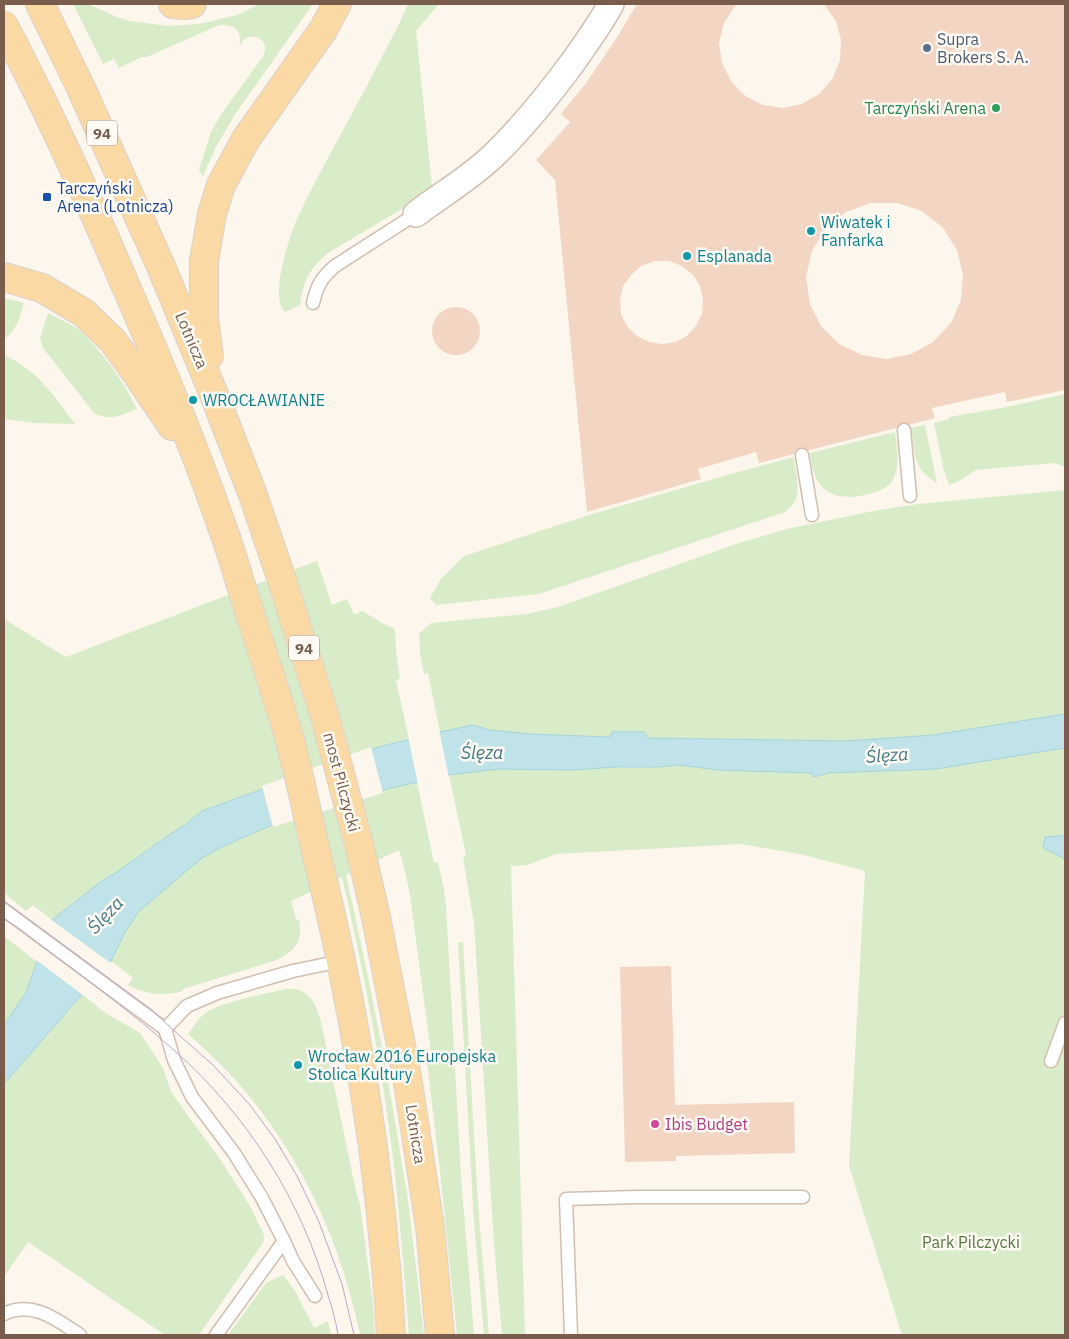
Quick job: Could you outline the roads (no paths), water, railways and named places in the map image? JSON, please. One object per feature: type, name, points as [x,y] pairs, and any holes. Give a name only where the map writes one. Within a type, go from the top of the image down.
[{"type":"main road","name":"Lotnicza","points":[[40,4],[81,88],[212,384],[282,580],[325,717]]},
{"type":"main road","points":[[173,4],[192,4]]},
{"type":"main road","points":[[212,384],[204,319],[204,261],[212,214],[221,185],[246,138],[323,30],[337,4]]},
{"type":"main road","name":"94","points":[[4,26],[88,199],[172,395],[226,536],[287,730],[332,915],[358,1041],[376,1167],[389,1293],[391,1335]]},
{"type":"main road","points":[[4,277],[42,288],[84,313],[113,341],[202,471]]},
{"type":"main road","name":"most Pilczycki","points":[[325,717],[360,848]]},
{"type":"main road","name":"Lotnicza","points":[[360,848],[376,917],[407,1076],[430,1228],[440,1335]]},
{"type":"street","points":[[416,214],[462,182],[495,155],[536,111],[604,17],[611,4]]},
{"type":"lane","points":[[313,303],[316,290],[325,274],[334,266],[416,214]]},
{"type":"lane","points":[[904,430],[910,496]]},
{"type":"lane","points":[[802,455],[812,515]]},
{"type":"lane","points":[[4,910],[165,1029],[174,1060],[192,1097],[234,1154],[262,1198],[293,1261],[315,1296]]},
{"type":"lane","points":[[165,1029],[187,1006],[217,993],[292,971],[341,960]]},
{"type":"lane","points":[[1051,1061],[1065,1023]]},
{"type":"lane","points":[[571,1335],[566,1200],[637,1197],[803,1197]]},
{"type":"lane","points":[[216,1335],[284,1241]]},
{"type":"lane","points":[[4,1314],[20,1308],[36,1310],[52,1316],[80,1335]]},
{"type":"water","name":"Ślęza","points":[[1065,714],[1065,748],[936,769],[829,773],[814,777],[811,773],[718,770],[679,765],[572,770],[499,769],[449,775],[387,789],[272,825],[226,845],[202,858],[138,912],[124,934],[111,961],[4,1084],[4,1025],[26,992],[52,920],[103,880],[186,824],[202,811],[378,747],[473,725],[490,730],[531,734],[610,737],[612,732],[644,732],[648,738],[846,741],[933,735]]},
{"type":"water","points":[[1065,836],[1065,859],[1043,848],[1045,837]]},
{"type":"tram line","points":[[4,901],[152,1010],[213,1065],[250,1105],[275,1139],[297,1176],[319,1222],[342,1284],[354,1335]]},
{"type":"tram line","points":[[4,919],[137,1018],[175,1051],[226,1103],[249,1132],[269,1162],[303,1226],[317,1260],[338,1335]]},
{"type":"place","name":"Supra Brokers S. A.","points":[[927,48]]},
{"type":"place","name":"Tarczyński Arena","points":[[996,108]]},
{"type":"place","name":"Tarczyński Arena (Lotnicza)","points":[[47,197]]},
{"type":"place","name":"Wiwatek i Fanfarka","points":[[811,231]]},
{"type":"place","name":"Esplanada","points":[[687,256]]},
{"type":"place","name":"WROCŁAWIANIE","points":[[193,400]]},
{"type":"place","name":"Wrocław 2016 Europejska Stolica Kultury","points":[[298,1065]]},
{"type":"place","name":"Ibis Budget","points":[[655,1124]]},
{"type":"park label","name":"Park Pilczycki","points":[[971,1242]]}]
